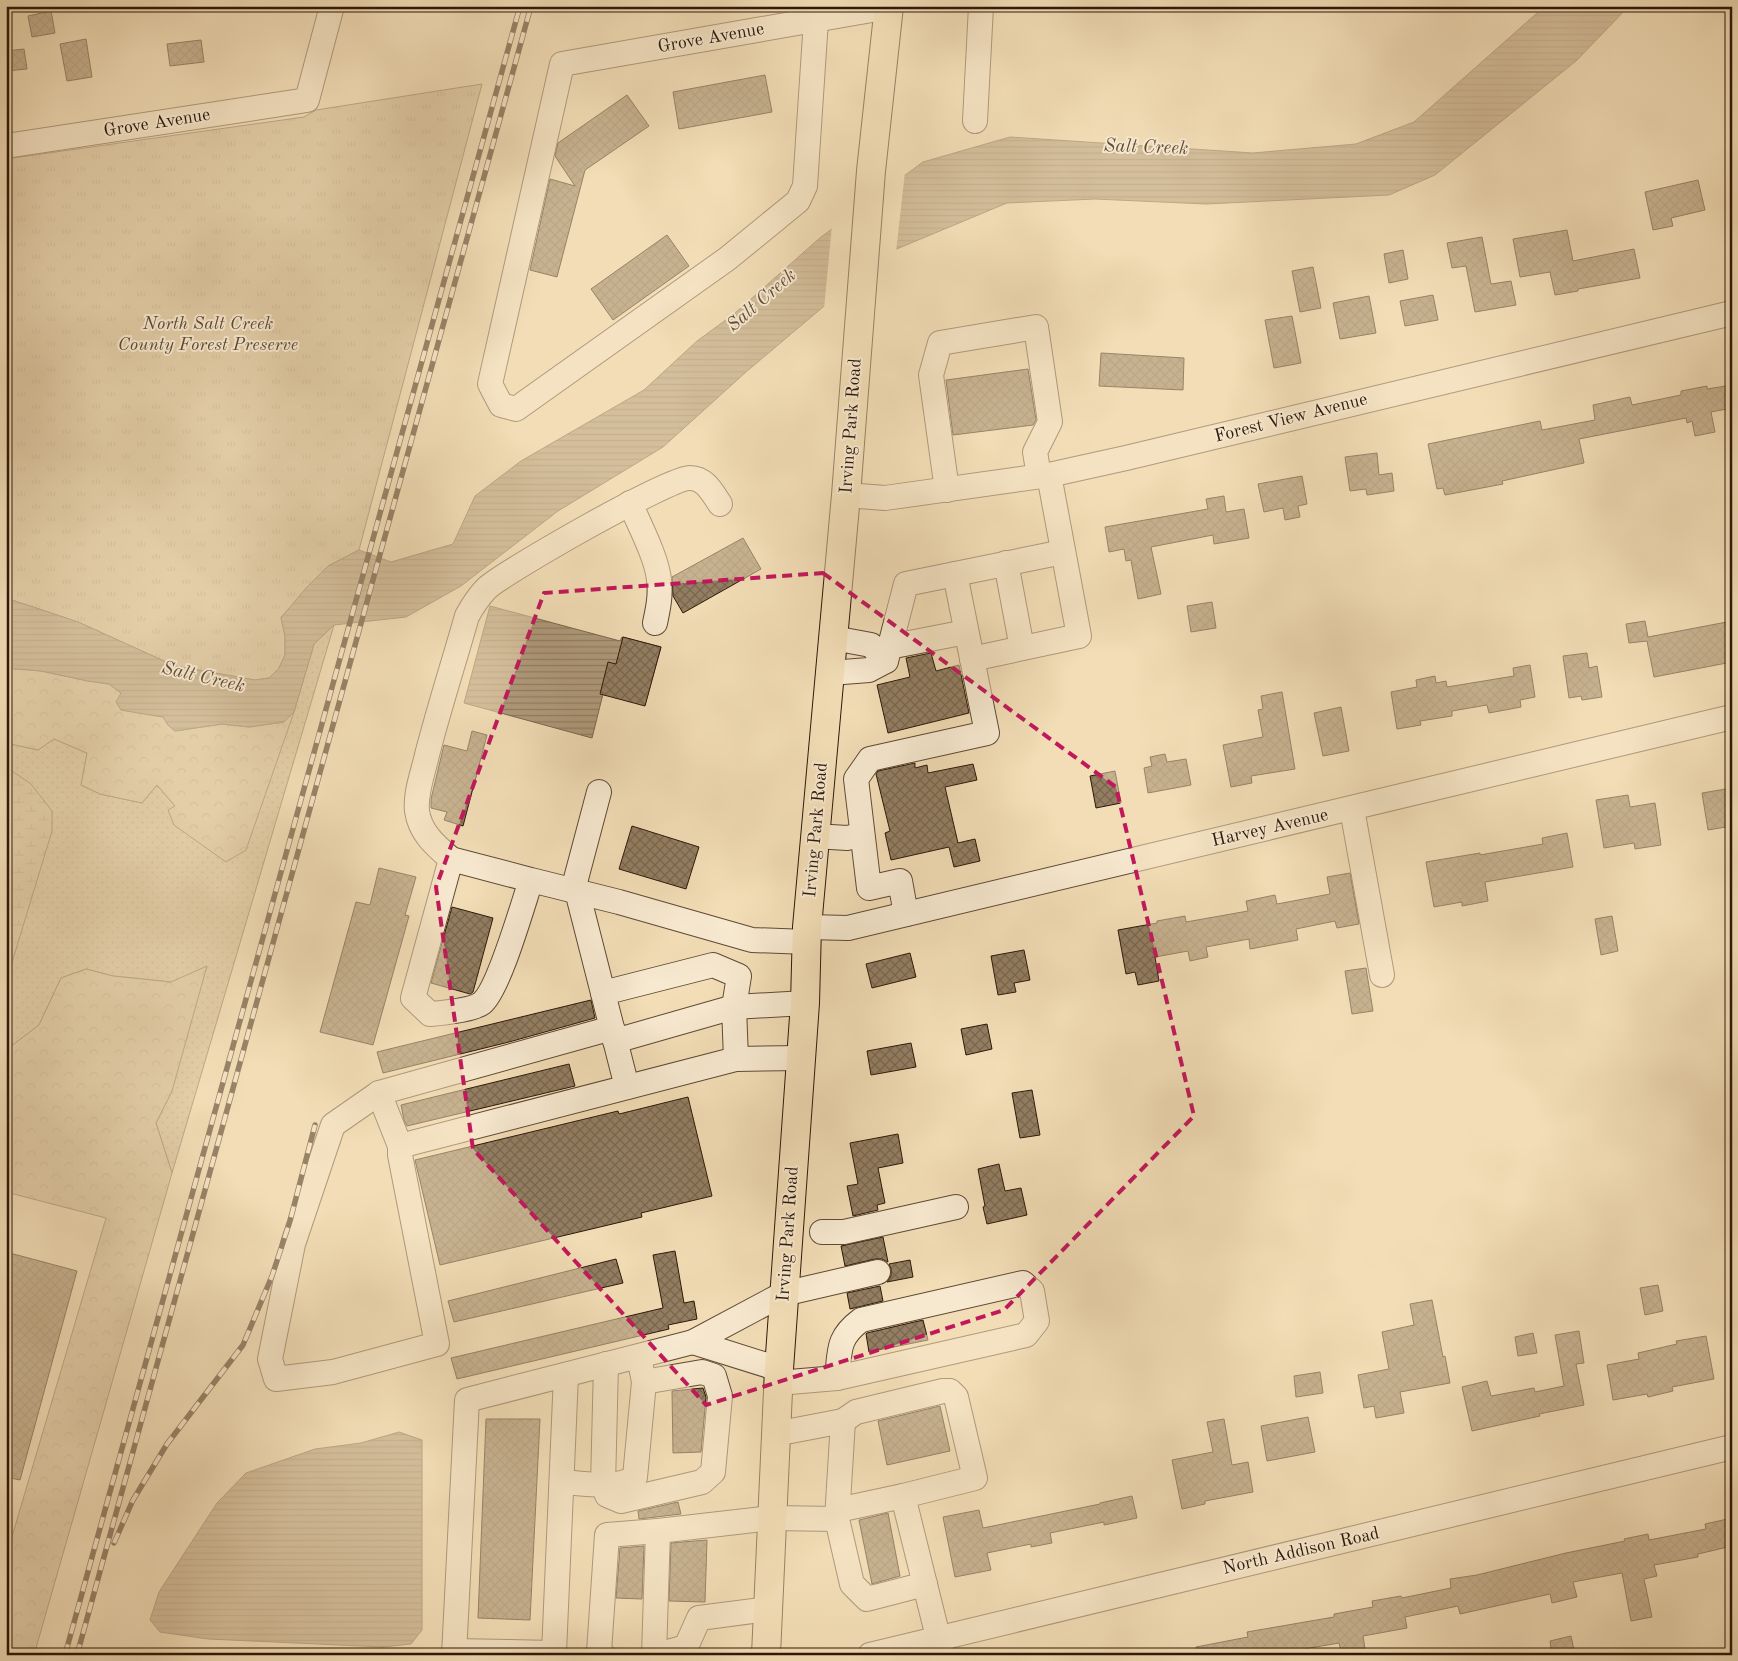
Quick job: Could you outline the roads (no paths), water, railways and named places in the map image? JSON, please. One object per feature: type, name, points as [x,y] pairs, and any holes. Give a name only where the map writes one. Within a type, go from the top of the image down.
[{"type":"main road","name":"Irving Park Road","points":[[766,1655],[778,1376],[805,1003],[807,934],[846,495],[871,171],[889,7]]},
{"type":"street","name":"Grove Avenue","points":[[6,146],[307,100],[332,6]]},
{"type":"street","points":[[975,121],[981,6]]},
{"type":"street","name":"Grove Avenue","points":[[816,20],[805,186],[798,201],[727,259],[516,409],[501,405],[490,384],[562,64],[889,7]]},
{"type":"street","name":"Forest View Avenue","points":[[846,495],[879,498],[1044,476],[1126,458],[1732,312]]},
{"type":"street","points":[[947,490],[931,375],[940,343],[1036,327],[1050,422],[1035,452],[1044,476],[1063,552],[1079,636],[972,659]]},
{"type":"street","points":[[531,880],[495,984],[481,1004],[455,1012],[430,1014],[412,998],[452,859],[430,841],[422,828],[417,812],[418,793],[436,722],[467,616],[475,601],[488,587],[516,569],[630,503],[677,481],[689,478],[700,480],[709,487],[720,504]]},
{"type":"street","points":[[630,503],[648,544],[659,579],[660,596],[655,624]]},
{"type":"street","points":[[887,654],[906,584],[1063,552]]},
{"type":"street","points":[[1006,563],[1022,648]]},
{"type":"street","points":[[906,914],[900,881],[869,888],[856,779],[870,759],[986,733],[955,574]]},
{"type":"street","points":[[830,672],[869,670],[887,654],[966,632]]},
{"type":"street","points":[[833,638],[871,646],[887,654]]},
{"type":"street","name":"Harvey Avenue","points":[[452,859],[752,940],[807,934],[848,928],[1732,717]]},
{"type":"street","points":[[820,778],[856,779]]},
{"type":"street","points":[[599,792],[575,891],[627,1088]]},
{"type":"street","points":[[1352,809],[1382,975]]},
{"type":"street","points":[[815,836],[847,838],[862,835]]},
{"type":"street","points":[[713,965],[718,930]]},
{"type":"street","points":[[603,993],[713,965],[739,976],[734,1007],[736,1060]]},
{"type":"street","points":[[379,1093],[400,1146],[400,1155],[437,1344],[333,1372],[276,1379],[270,1358],[293,1244],[333,1125],[379,1093],[734,1007],[805,1003]]},
{"type":"street","points":[[400,1146],[736,1060],[801,1058]]},
{"type":"street","points":[[822,1232],[844,1232],[956,1207]]},
{"type":"street","points":[[566,1375],[554,1653],[454,1653],[467,1400],[693,1342],[783,1294],[878,1272]]},
{"type":"street","points":[[693,1342],[778,1376],[837,1378],[1026,1335],[1037,1321],[1032,1291],[1022,1283],[861,1320],[849,1329],[842,1342],[837,1378]]},
{"type":"street","points":[[562,1482],[602,1485],[629,1482],[635,1477],[644,1382],[639,1356]]},
{"type":"street","points":[[606,1364],[602,1485],[607,1495],[621,1501],[702,1482],[714,1472],[720,1396],[714,1376],[702,1372],[644,1382]]},
{"type":"street","points":[[603,1655],[599,1652],[607,1535],[772,1518],[838,1515],[975,1478],[956,1397],[950,1391],[943,1390],[856,1412],[844,1421],[775,1434]]},
{"type":"street","points":[[844,1421],[838,1515],[852,1584],[867,1599],[925,1584]]},
{"type":"street","name":"North Addison Road","points":[[870,1655],[941,1647],[1732,1447]]},
{"type":"street","points":[[903,1496],[941,1647]]},
{"type":"street","points":[[658,1531],[655,1655],[686,1647],[699,1618],[768,1609]]},
{"type":"water","name":"Salt Creek","points":[[1545,6],[1629,6],[1576,61],[1435,175],[1389,195],[1206,204],[1095,199],[1007,203],[887,253],[746,372],[663,447],[558,511],[461,586],[406,617],[334,625],[314,644],[294,712],[284,722],[249,727],[222,724],[175,731],[163,717],[121,710],[116,702],[121,693],[109,684],[41,671],[6,668],[6,598],[78,622],[175,666],[255,680],[269,678],[279,668],[285,655],[285,636],[281,618],[306,588],[328,566],[359,550],[391,562],[453,544],[475,496],[521,461],[644,390],[697,341],[734,314],[821,237],[923,162],[1010,137],[1253,153],[1356,144],[1414,122]]},
{"type":"water","points":[[490,606],[620,641],[622,637],[661,647],[645,705],[603,694],[592,738],[464,703]]},
{"type":"water","points":[[399,1432],[422,1440],[422,1630],[411,1644],[383,1647],[208,1639],[160,1632],[150,1620],[159,1592],[217,1503],[246,1473],[315,1449],[361,1443]]},
{"type":"railway","points":[[65,1655],[520,6]]},
{"type":"railway","points":[[77,1655],[531,6]]},
{"type":"railway","points":[[114,1543],[133,1500],[167,1444],[243,1345],[272,1276],[290,1221],[315,1125]]},
{"type":"park label","name":"North Salt Creek County Forest Preserve","points":[[208,334]]}]
